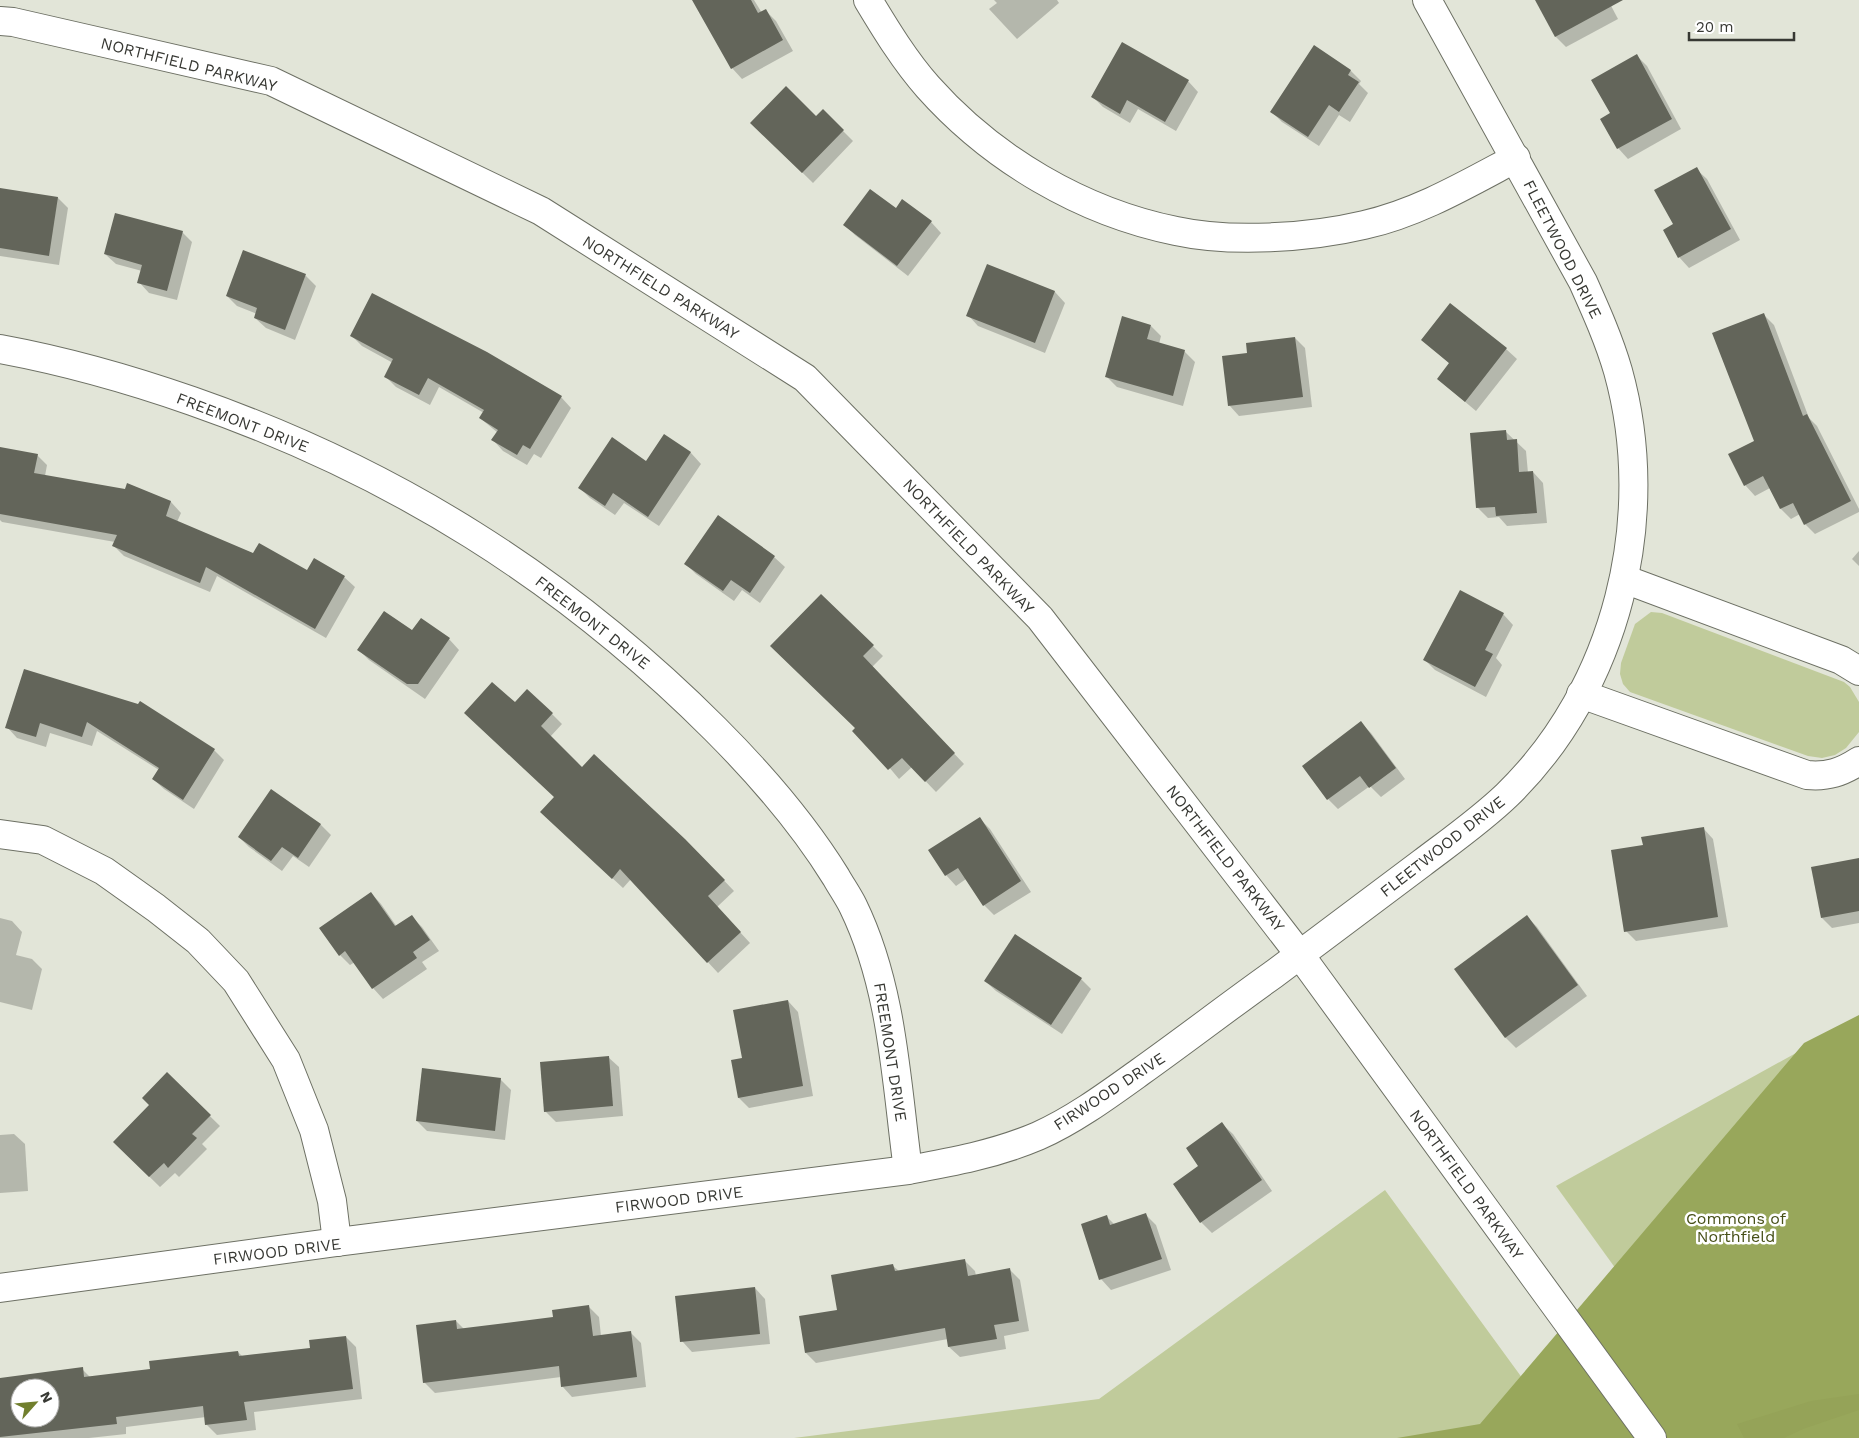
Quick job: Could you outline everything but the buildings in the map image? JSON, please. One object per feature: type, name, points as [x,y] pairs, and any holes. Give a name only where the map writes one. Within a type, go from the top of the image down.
[{"type":"street","points":[[868,0],[892,39],[928,87],[970,128],[1005,155],[1072,196],[1121,217],[1177,232],[1222,236],[1281,237],[1316,234],[1365,225],[1409,211],[1444,196],[1516,158]]},
{"type":"street","name":"FLEETWOOD DRIVE","points":[[1300,955],[1473,824],[1507,795],[1545,751],[1562,728],[1601,654],[1617,609],[1630,544],[1633,466],[1628,419],[1618,372],[1601,323],[1582,282],[1516,158],[1427,0]]},
{"type":"street","name":"NORTHFIELD PARKWAY","points":[[0,21],[14,22],[271,81],[540,211],[805,378],[1040,618],[1300,955],[1652,1438]]},
{"type":"street","name":"FREEMONT DRIVE","points":[[0,349],[83,367],[147,386],[245,420],[309,446],[424,506],[501,553],[549,586],[648,665],[745,759],[789,809],[824,857],[852,904],[868,942],[882,984],[890,1026],[908,1170]]},
{"type":"street","points":[[1624,579],[1841,660],[1859,671]]},
{"type":"street","points":[[1581,694],[1807,775],[1831,775],[1845,770],[1859,761]]},
{"type":"street","points":[[0,834],[43,840],[104,871],[198,941],[236,980],[286,1060],[314,1130],[332,1202],[337,1242]]},
{"type":"street","name":"FIRWOOD DRIVE","points":[[0,1288],[337,1242],[908,1170],[961,1161],[1013,1146],[1041,1135],[1107,1096],[1300,955]]},
{"type":"green space","points":[[1651,612],[1662,613],[1844,682],[1850,687],[1859,702],[1859,732],[1846,748],[1835,755],[1822,758],[1808,756],[1630,692],[1623,684],[1620,674],[1621,663],[1635,624]]},
{"type":"green space","name":"Commons of Northfield","points":[[1859,1015],[1859,1438],[1397,1438],[1480,1424],[1804,1043]]},
{"type":"green space","name":"Commons of Northfield","points":[[1859,1018],[1859,1438],[1738,1438],[1556,1186]]},
{"type":"green space","points":[[1385,1190],[1566,1438],[794,1438],[1099,1399]]},
{"type":"shaded area","points":[[1859,1394],[1859,1410],[1803,1429],[1784,1438],[1744,1438],[1737,1424],[1811,1401]]}]
